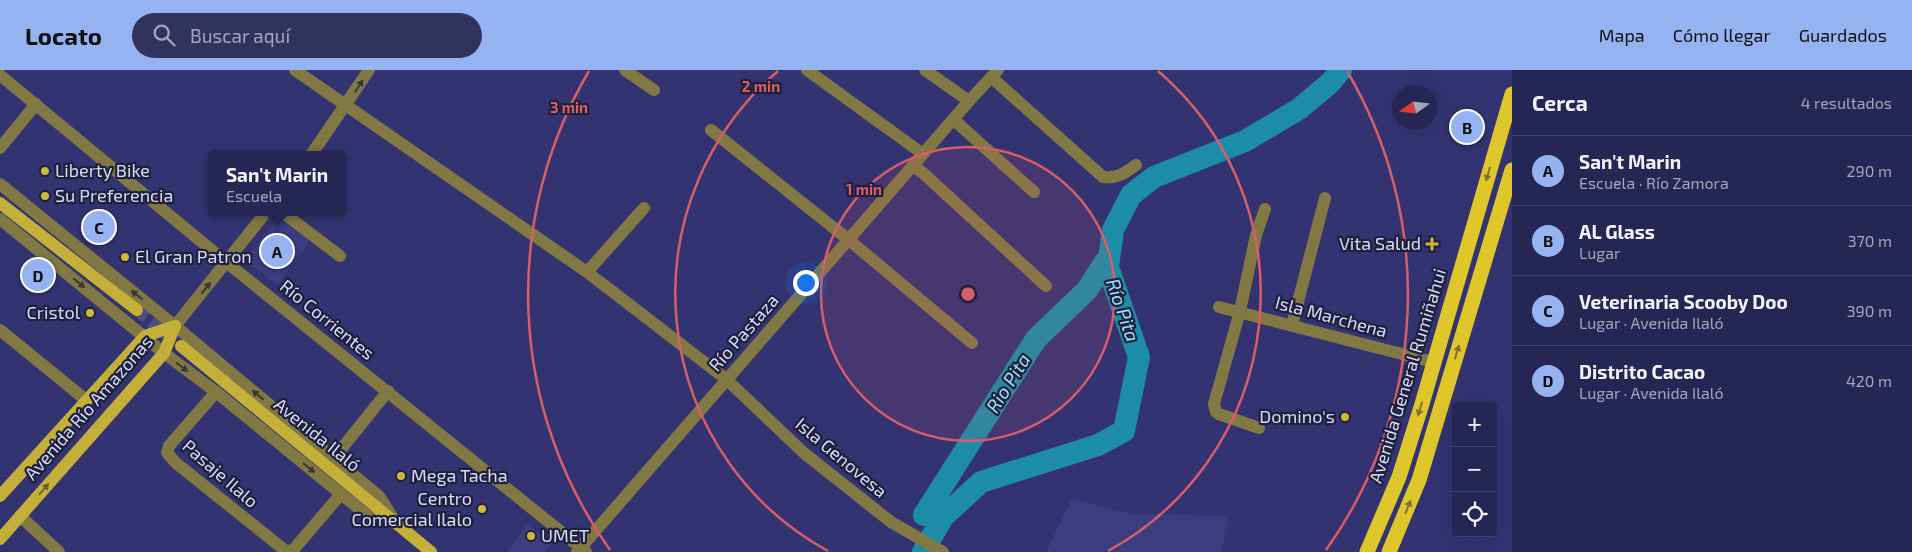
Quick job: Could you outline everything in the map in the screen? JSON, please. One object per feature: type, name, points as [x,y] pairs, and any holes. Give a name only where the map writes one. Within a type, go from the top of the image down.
[{"type":"highway","name":"Avenida General Rumiñahui","points":[[1367,552],[1398,477],[1422,404],[1512,94]]},
{"type":"highway","points":[[1389,552],[1419,480],[1512,170]]},
{"type":"main road","points":[[0,203],[137,310]]},
{"type":"main road","name":"Avenida Río Amazonas","points":[[0,496],[145,336],[175,326]]},
{"type":"main road","name":"Avenida Río Amazonas","points":[[0,539],[164,353],[175,326]]},
{"type":"main road","name":"Avenida Ilaló","points":[[181,346],[431,552]]},
{"type":"street","name":"Isla Genovesa","points":[[295,70],[586,272],[726,379],[804,453],[891,522],[940,550]]},
{"type":"street","points":[[314,151],[369,70]]},
{"type":"street","points":[[625,70],[654,90]]},
{"type":"street","points":[[808,70],[923,154]]},
{"type":"street","points":[[925,70],[969,101]]},
{"type":"street","points":[[994,74],[1103,177],[1119,176],[1136,165]]},
{"type":"street","name":"Río Pastaza","points":[[581,550],[726,379],[994,74]]},
{"type":"street","name":"Río Corrientes","points":[[0,76],[581,550]]},
{"type":"street","points":[[0,148],[36,104]]},
{"type":"street","points":[[953,119],[1034,192]]},
{"type":"street","points":[[711,130],[849,240],[972,343]]},
{"type":"street","points":[[913,166],[923,173],[1046,286]]},
{"type":"street","points":[[0,184],[175,326],[379,496],[396,522]]},
{"type":"street","points":[[1292,325],[1325,198]]},
{"type":"street","points":[[586,272],[644,208]]},
{"type":"street","points":[[1259,428],[1219,414],[1214,407],[1240,312],[1256,235],[1265,209]]},
{"type":"street","points":[[175,326],[263,216]]},
{"type":"street","points":[[290,216],[340,256]]},
{"type":"street","points":[[0,219],[368,516],[396,522]]},
{"type":"street","name":"Isla Marchena","points":[[1220,307],[1433,362]]},
{"type":"street","points":[[0,330],[86,400]]},
{"type":"street","points":[[334,458],[388,391]]},
{"type":"street","name":"Pasaje Ilalo","points":[[216,392],[169,446],[168,453],[176,463],[287,552],[294,549],[341,494]]},
{"type":"street","points":[[20,516],[59,552]]},
{"type":"shaded area","points":[[277,217],[310,241],[278,285],[245,261]]},
{"type":"shaded area","points":[[1072,499],[1131,514],[1229,516],[1221,552],[1046,552]]},
{"type":"shaded area","name":"UMET","points":[[528,524],[552,544],[545,552],[506,552]]},
{"type":"waterway","name":"Río Pita","points":[[923,552],[943,517],[981,482],[1098,445],[1124,431],[1139,357],[1108,267],[1113,230],[1131,195],[1154,177],[1245,141],[1299,109],[1330,83],[1341,70]]},
{"type":"waterway","name":"Rio Pita","points":[[924,515],[1036,339],[1087,290],[1105,262]]},
{"type":"tunnel","points":[[137,310],[167,335]]},
{"type":"place","name":"AL Glass","points":[[1467,127]]},
{"type":"place","name":"Liberty Bike","points":[[45,171]]},
{"type":"place","name":"Su Preferencia","points":[[45,196]]},
{"type":"place","name":"Veterinaria Scooby Doo","points":[[99,227]]},
{"type":"place","name":"Vita Salud","points":[[1432,244]]},
{"type":"place","name":"San't Marin","points":[[277,251]]},
{"type":"place","name":"El Gran Patron","points":[[125,257]]},
{"type":"place","name":"Distrito Cacao","points":[[38,275]]},
{"type":"place","name":"Cristol","points":[[90,313]]},
{"type":"place","name":"Domino's","points":[[1345,417]]},
{"type":"place","name":"Mega Tacha","points":[[401,476]]},
{"type":"place","name":"Centro Comercial Ilalo","points":[[482,509]]},
{"type":"place","name":"UMET","points":[[531,536]]}]
